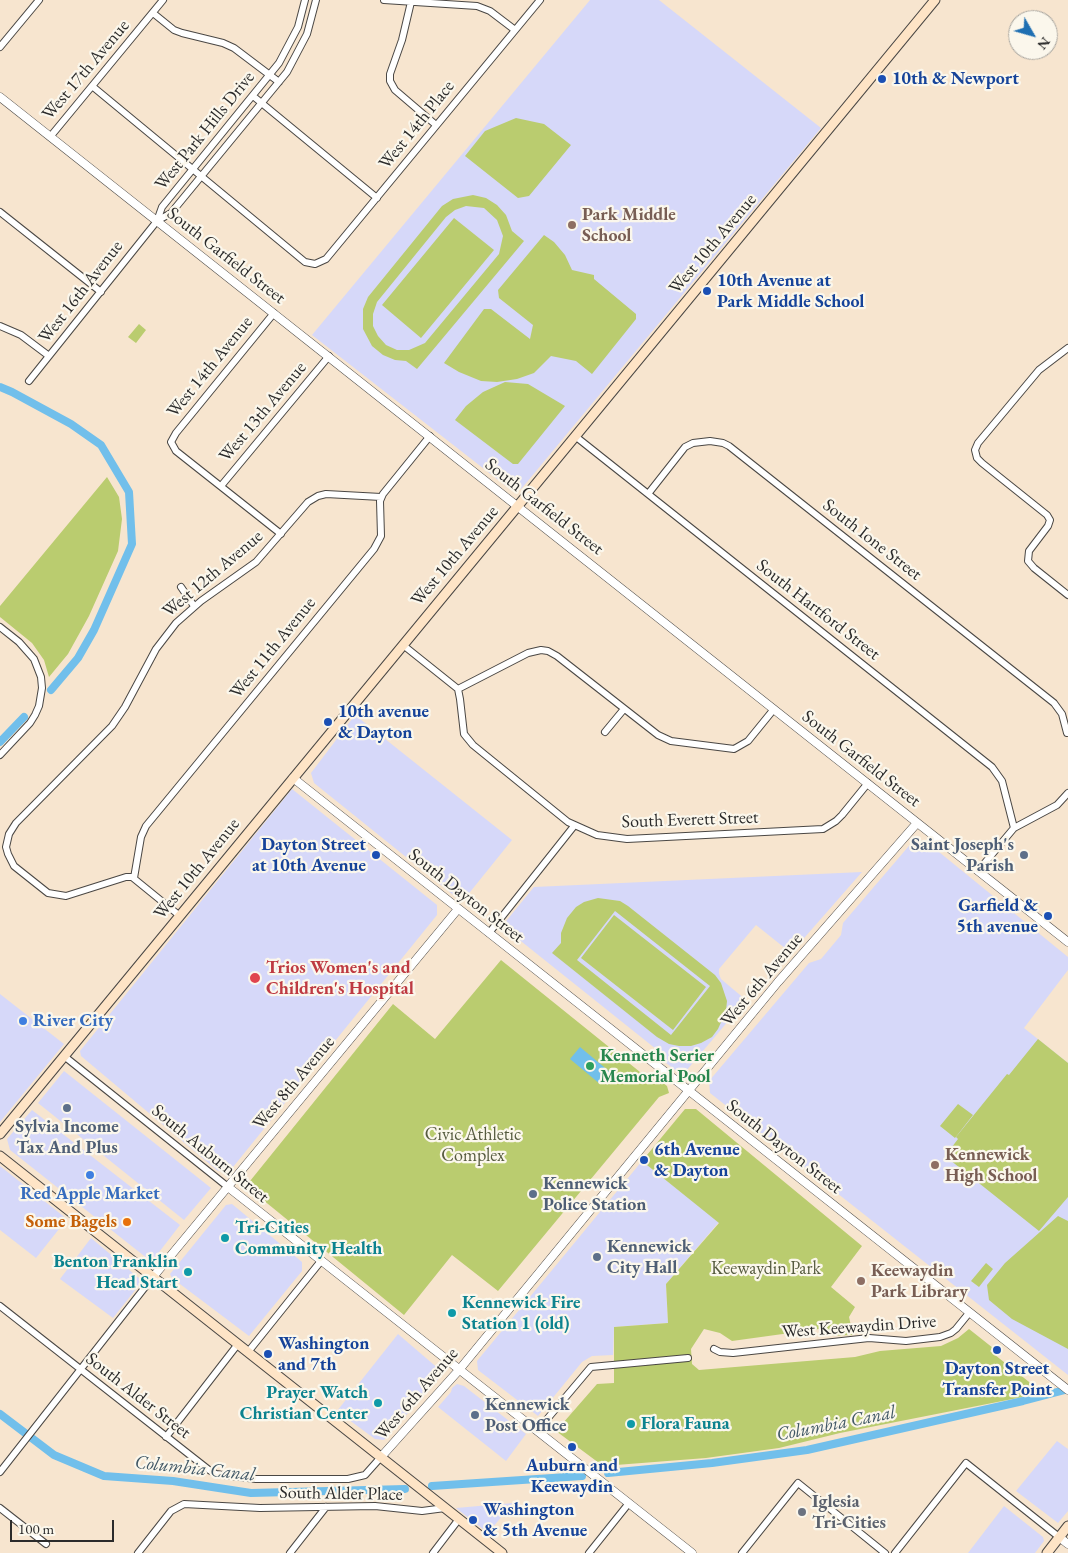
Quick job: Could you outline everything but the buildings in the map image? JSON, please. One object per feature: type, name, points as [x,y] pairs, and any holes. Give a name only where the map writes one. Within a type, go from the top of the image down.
[{"type":"main road","name":"West 10th Avenue","points":[[0,1134],[936,0]]},
{"type":"main road","points":[[0,1156],[502,1553]]},
{"type":"main road","points":[[1046,1553],[1068,1526]]},
{"type":"street","points":[[0,47],[39,0]]},
{"type":"street","name":"West 17th Avenue","points":[[50,137],[163,0]]},
{"type":"street","name":"West Park Hills Drive","points":[[157,221],[162,207],[270,75],[293,39],[303,12],[305,0]]},
{"type":"street","name":"West Park Hills Drive","points":[[157,221],[171,213],[279,82],[302,46],[311,22],[316,0]]},
{"type":"street","points":[[384,0],[477,6],[490,11],[514,30]]},
{"type":"street","name":"West 14th Place","points":[[201,176],[305,262],[315,264],[326,259],[540,0]]},
{"type":"street","points":[[411,2],[405,28],[390,74],[390,81],[395,90],[436,125]]},
{"type":"street","points":[[153,13],[174,30],[223,43],[234,48],[279,82]]},
{"type":"street","points":[[92,86],[201,176]]},
{"type":"street","points":[[253,96],[376,198]]},
{"type":"street","name":"South Garfield Street","points":[[0,97],[1068,942]]},
{"type":"street","points":[[1,213],[100,292]]},
{"type":"street","name":"West 16th Avenue","points":[[30,382],[157,221]]},
{"type":"street","name":"West 14th Avenue","points":[[221,486],[176,451],[171,442],[176,433],[274,313]]},
{"type":"street","points":[[0,326],[22,335],[49,356]]},
{"type":"street","points":[[1068,348],[1044,365],[1034,376],[978,443],[976,452],[977,458],[982,463],[1048,515],[1050,520],[1048,526],[1029,551],[1028,561],[1034,568],[1068,594]]},
{"type":"street","name":"West 13th Avenue","points":[[221,486],[329,356]]},
{"type":"street","points":[[381,497],[430,436]]},
{"type":"street","name":"South Hartford Street","points":[[575,436],[996,771],[1002,780],[1014,828]]},
{"type":"street","name":"South Ione Street","points":[[648,494],[685,447],[700,441],[723,443],[729,446],[1054,703],[1062,714],[1068,734]]},
{"type":"street","points":[[221,486],[281,534]]},
{"type":"street","name":"West 12th Avenue","points":[[134,878],[126,877],[66,896],[54,895],[44,890],[18,870],[10,860],[6,847],[8,834],[16,823],[112,726],[126,707],[162,640],[181,618],[194,606],[256,562],[308,502],[322,494],[332,493],[381,497]]},
{"type":"street","name":"West 11th Avenue","points":[[134,878],[141,837],[146,826],[377,545],[382,530],[381,497]]},
{"type":"street","points":[[181,587],[194,606]]},
{"type":"street","points":[[0,627],[19,642],[34,659],[41,677],[42,688],[40,706],[30,723],[0,755]]},
{"type":"street","points":[[403,645],[458,689],[528,653],[541,650],[548,651],[558,656],[664,739],[728,749],[740,747],[748,741],[774,709]]},
{"type":"street","name":"South Everett Street","points":[[458,689],[462,726],[468,740],[574,826],[597,835],[627,839],[823,829],[836,821],[868,782]]},
{"type":"street","points":[[605,732],[624,709]]},
{"type":"street","name":"South Dayton Street","points":[[293,778],[1065,1388]]},
{"type":"street","points":[[978,871],[1014,828],[1057,805],[1068,793]]},
{"type":"street","name":"West 6th Avenue","points":[[382,1457],[459,1370],[778,982],[917,823]]},
{"type":"street","points":[[489,933],[574,826]]},
{"type":"street","points":[[134,878],[180,916]]},
{"type":"street","name":"West 8th Avenue","points":[[154,1277],[458,908]]},
{"type":"street","name":"South Auburn Street","points":[[64,1056],[692,1553]]},
{"type":"street","points":[[248,1352],[321,1260]]},
{"type":"street","points":[[0,1472],[154,1277]]},
{"type":"street","name":"South Alder Street","points":[[0,1306],[212,1472],[243,1478],[354,1478],[365,1475],[382,1457]]},
{"type":"street","name":"West Keewaydin Drive","points":[[714,1349],[720,1352],[733,1353],[869,1338],[906,1341],[940,1337],[956,1329],[969,1313]]},
{"type":"street","points":[[166,1436],[238,1344]]},
{"type":"street","points":[[537,1431],[591,1367],[688,1358]]},
{"type":"street","points":[[895,1553],[966,1463],[1068,1544]]},
{"type":"street","points":[[742,1553],[798,1483],[885,1553]]},
{"type":"street","points":[[589,1553],[629,1503]]},
{"type":"street","name":"South Alder Place","points":[[138,1553],[167,1516],[176,1507],[184,1504],[260,1508],[375,1506],[422,1511],[446,1508]]},
{"type":"street","points":[[290,1553],[326,1507]]},
{"type":"street","points":[[0,1508],[46,1544]]},
{"type":"street","points":[[432,1553],[459,1519]]},
{"type":"shaded area","name":"Park Middle School","points":[[590,0],[659,0],[821,128],[522,488],[516,492],[312,335]]},
{"type":"shaded area","points":[[355,715],[512,840],[462,902],[314,783],[311,773]]},
{"type":"shaded area","name":"Trios Women's and Children's Hospital","points":[[292,789],[437,905],[437,915],[229,1172],[218,1171],[81,1056],[80,1051]]},
{"type":"shaded area","name":"Kennewick High School","points":[[914,840],[928,843],[1068,957],[1068,970],[1024,1028],[1068,1063],[1068,1375],[710,1093],[709,1081],[809,963],[821,959],[841,935],[843,923]]},
{"type":"shaded area","points":[[862,872],[791,953],[756,925],[719,969],[721,979],[746,1000],[686,1071],[678,1072],[658,1057],[656,1049],[502,926],[534,887]]},
{"type":"shaded area","points":[[0,994],[64,1044],[0,1122]]},
{"type":"shaded area","points":[[64,1071],[211,1188],[184,1220],[38,1103]]},
{"type":"shaded area","points":[[32,1110],[180,1225],[153,1260],[148,1259],[10,1150],[7,1139]]},
{"type":"shaded area","points":[[642,1161],[719,1222],[666,1284],[668,1323],[614,1327],[613,1355],[592,1356],[582,1362],[538,1416],[478,1370],[477,1361]]},
{"type":"shaded area","points":[[0,1166],[67,1219],[36,1258],[0,1230]]},
{"type":"shaded area","points":[[232,1204],[302,1262],[302,1271],[249,1336],[172,1278],[170,1274],[226,1205]]},
{"type":"shaded area","points":[[91,1238],[140,1279],[140,1284],[113,1318],[60,1279]]},
{"type":"shaded area","points":[[398,1334],[440,1370],[441,1376],[384,1440],[375,1439],[337,1411]]},
{"type":"shaded area","points":[[457,1384],[464,1386],[526,1434],[506,1461],[438,1407]]},
{"type":"shaded area","points":[[1057,1441],[1068,1449],[1068,1511],[1058,1523],[1016,1491]]},
{"type":"shaded area","points":[[513,1503],[488,1533],[456,1508]]},
{"type":"shaded area","points":[[1004,1506],[1043,1537],[1044,1541],[1035,1553],[968,1553]]},
{"type":"green space","points":[[516,118],[544,124],[571,145],[529,196],[518,198],[465,156],[485,131]]},
{"type":"green space","points":[[473,195],[486,198],[497,205],[506,215],[512,231],[524,241],[417,369],[406,361],[395,360],[383,355],[372,346],[363,329],[363,309],[368,297],[442,206],[453,199]],"holes":[[[466,206],[484,208],[497,220],[503,236],[499,254],[425,343],[409,350],[397,350],[386,345],[378,336],[373,326],[373,314],[377,302],[446,217],[455,210]]]},
{"type":"green space","points":[[454,218],[494,250],[421,338],[382,305]]},
{"type":"green space","points":[[544,235],[554,242],[565,255],[572,270],[594,275],[594,279],[636,314],[636,319],[592,374],[576,361],[551,356],[534,373],[517,379],[497,382],[481,381],[459,372],[444,363],[484,309],[491,309],[530,339],[533,325],[499,298],[498,290]]},
{"type":"green space","points":[[139,324],[146,330],[136,343],[128,337]]},
{"type":"green space","points":[[505,382],[528,384],[565,406],[518,464],[513,464],[455,420],[466,406],[483,392]]},
{"type":"green space","points":[[107,477],[119,497],[122,519],[118,551],[89,616],[68,654],[49,677],[44,660],[32,643],[0,617],[0,606]]},
{"type":"green space","points":[[598,898],[620,901],[715,975],[721,983],[727,1001],[726,1011],[712,1037],[691,1046],[669,1044],[657,1037],[552,953],[561,943],[561,933],[567,918],[576,907],[584,902]],"holes":[[[615,911],[710,986],[671,1035],[577,960]]]},
{"type":"green space","points":[[614,915],[706,987],[673,1030],[581,958]]},
{"type":"green space","name":"Civic Athletic Complex","points":[[501,960],[640,1072],[651,1074],[667,1086],[669,1093],[659,1097],[498,1291],[452,1255],[404,1315],[246,1186],[393,1004],[435,1039]]},
{"type":"green space","points":[[1038,1039],[1068,1063],[1068,1197],[1039,1231],[945,1156],[958,1139],[956,1137]]},
{"type":"green space","points":[[958,1104],[973,1115],[955,1138],[940,1126]]},
{"type":"green space","name":"Keewaydin Park","points":[[685,1109],[696,1109],[862,1246],[831,1287],[855,1307],[849,1317],[853,1335],[823,1336],[819,1329],[732,1341],[720,1333],[704,1329],[691,1349],[692,1364],[699,1370],[855,1357],[880,1351],[941,1346],[958,1338],[969,1329],[993,1348],[990,1351],[1043,1393],[840,1433],[779,1448],[706,1458],[603,1466],[556,1431],[597,1384],[614,1383],[614,1327],[668,1323],[666,1284],[719,1223],[642,1161]]},
{"type":"green space","points":[[1058,1216],[1068,1221],[1068,1349],[1012,1319],[989,1300],[987,1285],[1005,1263]]},
{"type":"green space","points":[[986,1263],[993,1269],[979,1287],[971,1281]]},
{"type":"water","name":"Kenneth Serier Memorial Pool","points":[[580,1047],[610,1072],[600,1084],[570,1059]]},
{"type":"waterway","name":"Columbia Canal","points":[[0,387],[71,424],[101,445],[129,492],[132,544],[94,630],[78,658],[51,690]]},
{"type":"waterway","name":"Columbia Canal","points":[[0,742],[24,717]]},
{"type":"waterway","name":"Columbia Canal","points":[[608,1473],[712,1463],[807,1450],[1068,1389]]},
{"type":"waterway","name":"Columbia Canal","points":[[0,1414],[54,1455],[104,1476],[173,1481],[251,1493],[405,1489]]},
{"type":"waterway","name":"Columbia Canal","points":[[432,1486],[582,1476]]},
{"type":"place","name":"10th & Newport","points":[[882,79]]},
{"type":"place","name":"Park Middle School","points":[[572,225]]},
{"type":"place","name":"10th Avenue at Park Middle School","points":[[707,291]]},
{"type":"place","name":"10th avenue & Dayton","points":[[328,722]]},
{"type":"place","name":"Dayton Street at 10th Avenue","points":[[376,855]]},
{"type":"place","name":"Saint Joseph's Parish","points":[[1024,855]]},
{"type":"place","name":"Garfield & 5th avenue","points":[[1048,916]]},
{"type":"place","name":"Trios Women's and Children's Hospital","points":[[255,978]]},
{"type":"place","name":"River City","points":[[23,1021]]},
{"type":"place","name":"Kenneth Serier Memorial Pool","points":[[590,1066]]},
{"type":"place","name":"Sylvia Income Tax And Plus","points":[[67,1108]]},
{"type":"place","name":"6th Avenue & Dayton","points":[[644,1160]]},
{"type":"place","name":"Kennewick High School","points":[[935,1165]]},
{"type":"place","name":"Red Apple Market","points":[[90,1175]]},
{"type":"place","name":"Kennewick Police Station","points":[[533,1194]]},
{"type":"place","name":"Some Bagels","points":[[127,1222]]},
{"type":"place","name":"Tri-Cities Community Health","points":[[225,1238]]},
{"type":"place","name":"Kennewick City Hall","points":[[597,1257]]},
{"type":"place","name":"Benton Franklin Head Start","points":[[188,1272]]},
{"type":"place","name":"Keewaydin Park Library","points":[[861,1281]]},
{"type":"place","name":"Kennewick Fire Station 1 (old)","points":[[452,1313]]},
{"type":"place","name":"Dayton Street Transfer Point","points":[[997,1350]]},
{"type":"place","name":"Washington and 7th","points":[[268,1354]]},
{"type":"place","name":"Prayer Watch Christian Center","points":[[378,1403]]},
{"type":"place","name":"Kennewick Post Office","points":[[475,1415]]},
{"type":"place","name":"Flora Fauna","points":[[631,1424]]},
{"type":"place","name":"Auburn and Keewaydin","points":[[572,1447]]},
{"type":"place","name":"Iglesia Tri-Cities","points":[[802,1512]]},
{"type":"place","name":"Washington & 5th Avenue","points":[[473,1520]]}]
